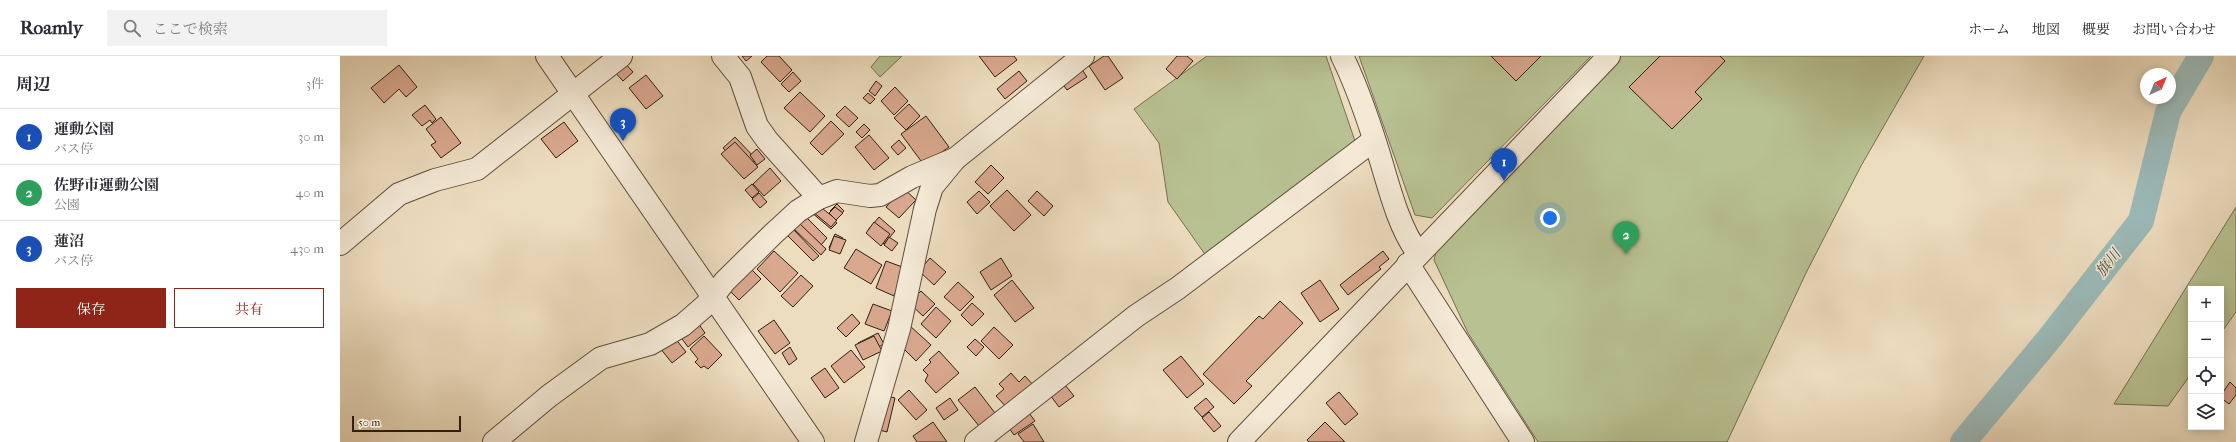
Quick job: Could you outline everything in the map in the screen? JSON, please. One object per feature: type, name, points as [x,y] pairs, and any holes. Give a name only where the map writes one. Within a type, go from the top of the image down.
[{"type":"street","points":[[548,56],[813,442]]},
{"type":"street","points":[[340,244],[399,194],[435,180],[477,169],[622,56]]},
{"type":"street","points":[[723,56],[740,77],[757,126],[767,140],[819,198]]},
{"type":"street","points":[[866,442],[899,329],[925,208],[932,187],[955,159],[1082,56]]},
{"type":"street","points":[[1342,56],[1374,140],[1388,185],[1410,242],[1413,259],[1488,389],[1523,442]]},
{"type":"street","points":[[1239,442],[1609,56]]},
{"type":"street","points":[[976,442],[1136,316],[1178,288],[1374,140]]},
{"type":"street","points":[[494,442],[549,396],[601,358],[637,349],[668,334],[684,324],[706,304],[712,296],[798,211],[819,198],[837,191],[870,196],[880,195],[912,177],[955,159]]},
{"type":"green space","points":[[880,56],[902,56],[880,77],[871,67]]},
{"type":"green space","points":[[1207,56],[1326,56],[1355,141],[1209,260],[1168,202],[1159,143],[1134,109]]},
{"type":"green space","points":[[1359,56],[1591,56],[1432,218],[1415,215]]},
{"type":"green space","points":[[1620,56],[1924,56],[1861,166],[1806,273],[1727,442],[1538,442],[1468,333],[1434,260],[1437,248]]},
{"type":"green space","points":[[2236,207],[2236,312],[2224,329],[2224,286],[2188,286],[2188,378],[2168,406],[2114,404]]},
{"type":"building","points":[[742,56],[752,56],[746,61]]},
{"type":"building","points":[[767,56],[779,56],[792,70],[780,82],[761,62]]},
{"type":"building","points":[[979,56],[1014,56],[1017,60],[995,77]]},
{"type":"building","points":[[1104,56],[1108,56],[1123,78],[1105,90],[1089,66]]},
{"type":"building","points":[[1177,56],[1187,56],[1193,61],[1177,79],[1166,69]]},
{"type":"building","points":[[1491,56],[1541,56],[1516,81]]},
{"type":"building","points":[[1660,56],[1720,56],[1725,61],[1695,92],[1702,99],[1672,129],[1629,87]]},
{"type":"building","points":[[622,60],[633,72],[623,81],[612,69]]},
{"type":"building","points":[[399,65],[417,87],[406,97],[399,89],[384,103],[371,88]]},
{"type":"building","points":[[1079,65],[1087,77],[1067,90],[1059,79]]},
{"type":"building","points":[[1019,71],[1027,81],[1005,99],[997,89]]},
{"type":"building","points":[[793,72],[801,81],[789,92],[781,84]]},
{"type":"building","points":[[646,75],[663,96],[646,109],[629,88]]},
{"type":"building","points":[[876,81],[882,86],[875,96],[869,91]]},
{"type":"building","points":[[895,87],[908,101],[894,115],[881,101]]},
{"type":"building","points":[[800,92],[825,116],[810,132],[784,108]]},
{"type":"building","points":[[868,93],[875,99],[870,104],[863,98]]},
{"type":"building","points":[[909,104],[920,116],[906,130],[894,118]]},
{"type":"building","points":[[425,105],[436,119],[432,123],[430,120],[422,126],[412,115]]},
{"type":"building","points":[[845,106],[858,118],[849,127],[836,115]]},
{"type":"building","points":[[926,116],[949,147],[924,165],[901,134]]},
{"type":"building","points":[[441,117],[461,143],[441,158],[431,145],[436,142],[426,129]]},
{"type":"building","points":[[831,121],[844,134],[822,155],[810,143]]},
{"type":"building","points":[[564,122],[578,141],[556,158],[541,139]]},
{"type":"building","points":[[864,124],[870,130],[862,138],[856,132]]},
{"type":"building","points":[[869,135],[889,158],[874,170],[855,147]]},
{"type":"building","points":[[735,137],[756,159],[744,170],[723,148]]},
{"type":"building","points":[[899,140],[906,148],[898,155],[891,147]]},
{"type":"building","points":[[735,142],[758,167],[744,179],[721,154]]},
{"type":"building","points":[[757,149],[765,159],[757,165],[750,155]]},
{"type":"building","points":[[991,165],[1004,178],[988,194],[975,182]]},
{"type":"building","points":[[770,168],[781,181],[764,196],[753,184]]},
{"type":"building","points":[[752,184],[759,192],[752,198],[745,190]]},
{"type":"building","points":[[903,188],[916,200],[899,218],[886,207]]},
{"type":"building","points":[[1007,190],[1031,215],[1014,231],[990,206]]},
{"type":"building","points":[[979,191],[990,202],[977,214],[967,202]]},
{"type":"building","points":[[1037,191],[1053,206],[1044,216],[1028,201]]},
{"type":"building","points":[[759,193],[767,202],[760,208],[752,199]]},
{"type":"building","points":[[837,204],[844,211],[837,218],[830,211]]},
{"type":"building","points":[[817,205],[837,223],[831,229],[811,212]]},
{"type":"building","points":[[818,205],[837,220],[831,227],[812,211]]},
{"type":"building","points":[[835,207],[843,213],[836,220],[829,213]]},
{"type":"building","points":[[805,216],[827,238],[821,245],[798,223]]},
{"type":"building","points":[[879,217],[895,231],[884,244],[868,230]]},
{"type":"building","points":[[798,222],[826,249],[821,255],[793,228]]},
{"type":"building","points":[[874,222],[890,234],[881,246],[866,233]]},
{"type":"building","points":[[792,228],[819,256],[813,261],[786,234]]},
{"type":"building","points":[[835,234],[843,238],[838,251],[829,248]]},
{"type":"building","points":[[834,236],[846,240],[840,254],[829,250]]},
{"type":"building","points":[[889,237],[898,243],[892,251],[884,245]]},
{"type":"building","points":[[856,249],[882,265],[871,284],[844,268]]},
{"type":"building","points":[[774,251],[798,273],[780,292],[757,269]]},
{"type":"building","points":[[1383,251],[1389,259],[1379,267],[1381,269],[1348,295],[1340,285]]},
{"type":"building","points":[[930,258],[946,272],[934,285],[919,271]]},
{"type":"building","points":[[1001,258],[1012,276],[991,290],[980,272]]},
{"type":"building","points":[[886,261],[905,268],[894,296],[876,288]]},
{"type":"building","points":[[749,267],[761,279],[739,300],[727,288]]},
{"type":"building","points":[[801,275],[813,286],[793,307],[781,296]]},
{"type":"building","points":[[1012,280],[1034,308],[1015,322],[994,295]]},
{"type":"building","points":[[1320,280],[1339,309],[1320,322],[1301,293]]},
{"type":"building","points":[[958,282],[974,297],[960,311],[944,297]]},
{"type":"building","points":[[921,291],[935,304],[923,316],[909,303]]},
{"type":"building","points":[[1280,301],[1303,323],[1246,381],[1252,386],[1234,404],[1203,374],[1259,316],[1263,319]]},
{"type":"building","points":[[972,303],[984,314],[972,326],[961,315]]},
{"type":"building","points":[[873,304],[892,311],[884,331],[865,324]]},
{"type":"building","points":[[936,307],[951,321],[936,338],[921,324]]},
{"type":"building","points":[[852,314],[860,323],[846,337],[837,328]]},
{"type":"building","points":[[774,320],[790,343],[775,354],[758,331]]},
{"type":"building","points":[[698,323],[705,333],[688,347],[680,336]]},
{"type":"building","points":[[909,325],[931,345],[916,361],[896,341]]},
{"type":"building","points":[[994,327],[1013,345],[999,359],[981,341]]},
{"type":"building","points":[[878,333],[884,344],[864,355],[858,343]]},
{"type":"building","points":[[704,336],[722,355],[708,369],[704,366],[701,368],[695,362],[698,359],[690,349]]},
{"type":"building","points":[[874,336],[882,351],[863,360],[855,345]]},
{"type":"building","points":[[674,337],[686,352],[672,363],[660,348]]},
{"type":"building","points":[[975,339],[984,347],[976,356],[967,347]]},
{"type":"building","points":[[790,347],[797,359],[789,365],[782,353]]},
{"type":"building","points":[[851,350],[865,367],[844,383],[831,366]]},
{"type":"building","points":[[939,351],[959,373],[936,393],[925,381],[928,375],[923,370],[931,362],[929,360]]},
{"type":"building","points":[[1181,356],[1204,384],[1187,398],[1163,370]]},
{"type":"building","points":[[825,368],[839,388],[825,398],[811,378]]},
{"type":"building","points":[[1011,373],[1019,382],[1025,376],[1035,387],[1010,411],[996,396],[1004,389],[999,384]]},
{"type":"building","points":[[1061,380],[1074,396],[1059,407],[1047,391]]},
{"type":"building","points":[[2230,382],[2236,388],[2236,395],[2229,404],[2224,400],[2224,391]]},
{"type":"building","points":[[975,387],[995,413],[979,426],[958,400]]},
{"type":"building","points":[[909,390],[927,410],[916,420],[898,400]]},
{"type":"building","points":[[1339,392],[1358,414],[1345,425],[1326,403]]},
{"type":"building","points":[[880,394],[895,398],[887,432],[872,428]]},
{"type":"building","points":[[950,398],[958,410],[944,420],[936,408]]},
{"type":"building","points":[[1206,398],[1214,407],[1202,417],[1194,408]]},
{"type":"building","points":[[1026,409],[1035,421],[1014,435],[1006,424]]},
{"type":"building","points":[[1209,412],[1221,426],[1214,432],[1202,418]]},
{"type":"building","points":[[933,422],[947,442],[917,442],[913,436]]},
{"type":"building","points":[[1325,422],[1345,442],[1309,442],[1307,440]]},
{"type":"building","points":[[1033,424],[1044,442],[1024,442],[1018,434]]},
{"type":"waterway","name":"旗川","points":[[1963,442],[2049,339],[2141,221],[2168,112],[2201,56]]},
{"type":"place","name":"蓮沼","points":[[623,141]]},
{"type":"place","name":"運動公園","points":[[1504,181]]},
{"type":"place","name":"佐野市運動公園","points":[[1626,254]]}]
